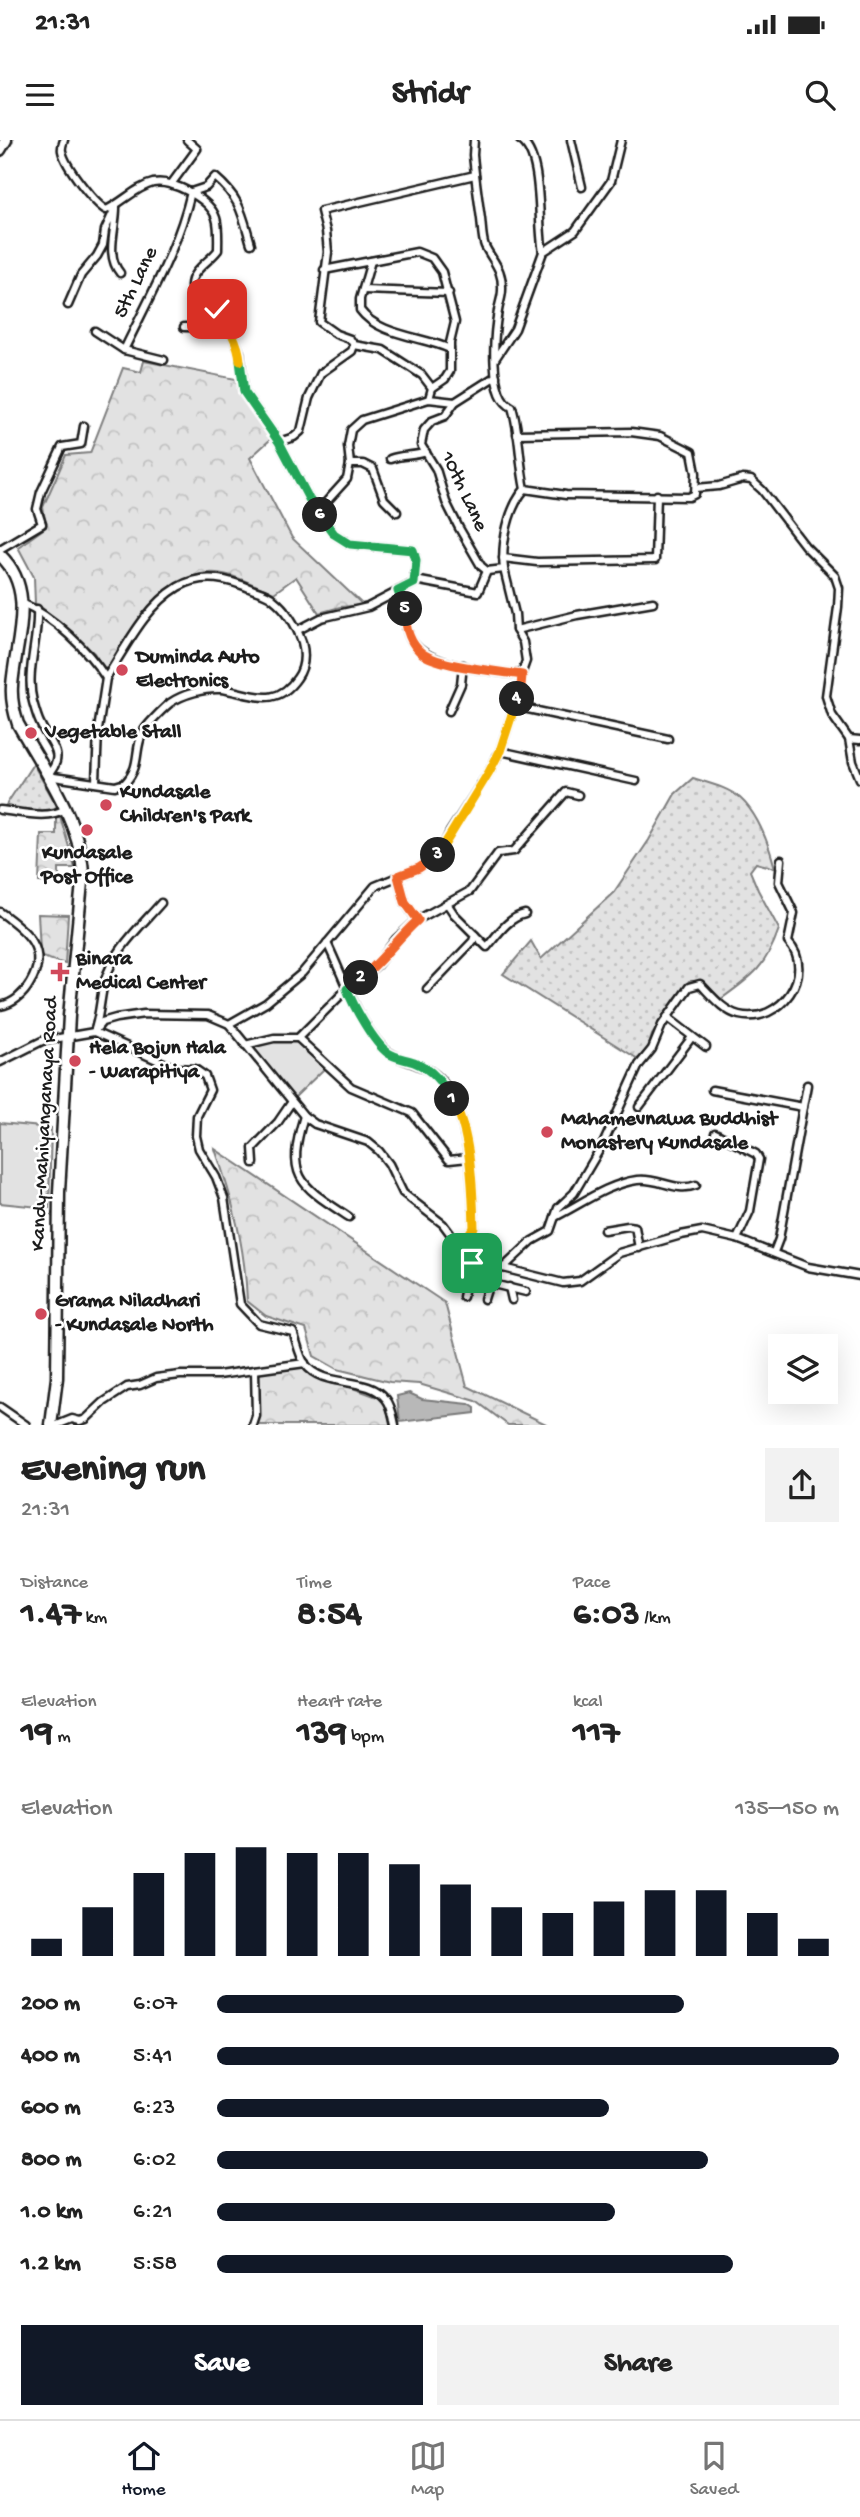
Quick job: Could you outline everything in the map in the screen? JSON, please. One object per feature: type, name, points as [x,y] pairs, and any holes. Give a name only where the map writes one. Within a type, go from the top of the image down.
[{"type":"highway","points":[[0,150],[6,140]]},
{"type":"highway","name":"Kandy-Mahiyanganaya Road","points":[[0,555],[16,580],[22,603],[21,638],[13,676],[12,699],[18,724],[65,808],[78,842],[83,872],[59,1192],[57,1378],[51,1425]]},
{"type":"street","points":[[64,140],[62,151],[70,167],[98,205],[106,210],[154,183],[172,183],[191,192],[216,217],[218,250],[208,263],[194,273],[191,287],[217,309],[230,328],[240,353],[244,392],[279,442],[318,512],[334,534],[350,544],[413,550],[416,560],[414,583],[368,607],[321,618],[298,630]]},
{"type":"street","points":[[172,183],[197,149],[187,140]]},
{"type":"street","points":[[229,1024],[267,1003],[302,973],[375,887],[419,868],[440,854],[450,832],[500,751],[521,686],[526,661],[507,590],[503,558],[512,509],[525,489],[512,407],[504,404],[500,397],[496,376],[494,361],[502,278],[494,257],[485,245],[475,175],[474,140]]},
{"type":"street","points":[[494,361],[515,329],[542,252],[536,164],[528,145],[520,140]]},
{"type":"street","points":[[571,140],[582,187]]},
{"type":"street","points":[[542,252],[575,231],[611,181],[621,140]]},
{"type":"street","points":[[432,388],[422,375],[383,350],[354,345],[350,339],[336,334],[319,322],[328,252],[321,211],[475,175]]},
{"type":"street","points":[[191,192],[206,187],[215,177],[239,204],[251,244]]},
{"type":"street","name":"5th Lane","points":[[164,360],[124,350],[176,242],[191,192]]},
{"type":"street","points":[[116,205],[116,229],[111,254],[114,265],[121,273]]},
{"type":"street","points":[[68,305],[80,275],[97,256],[116,205]]},
{"type":"street","points":[[324,270],[417,252],[432,258],[442,272],[455,322],[450,349],[450,371],[445,379],[432,388],[429,400]]},
{"type":"street","points":[[371,261],[359,310],[367,320],[450,349]]},
{"type":"street","points":[[363,290],[449,293]]},
{"type":"street","points":[[184,327],[230,328]]},
{"type":"street","points":[[96,331],[124,350]]},
{"type":"street","points":[[279,442],[294,437],[301,431],[309,398],[321,373],[352,351],[354,345]]},
{"type":"street","name":"10th Lane","points":[[487,571],[481,566],[459,528],[446,502],[436,469],[421,445],[424,430],[432,421],[496,376]]},
{"type":"street","points":[[318,512],[347,479],[351,464],[348,446],[351,430],[362,420],[429,400],[456,402]]},
{"type":"street","points":[[0,549],[42,524],[37,509],[41,492],[62,447],[80,444],[85,426]]},
{"type":"street","points":[[517,434],[631,432],[660,436],[692,452],[696,488],[695,494],[689,498],[657,495],[566,495],[525,489]]},
{"type":"street","points":[[390,459],[402,454],[415,457],[426,452]]},
{"type":"street","points":[[351,464],[363,464],[373,470],[384,499],[397,512]]},
{"type":"street","points":[[696,488],[719,486],[743,479],[751,480],[762,490],[805,547],[835,576],[839,588],[838,607],[828,668],[829,685],[825,696],[832,715],[849,740],[853,762],[860,779]]},
{"type":"street","points":[[503,558],[537,562],[655,560],[657,495]]},
{"type":"street","points":[[415,580],[478,592],[487,571],[504,569]]},
{"type":"street","points":[[47,776],[115,786],[125,783],[136,766],[142,733],[170,703],[191,693],[219,689],[262,698],[285,692],[296,680],[304,663],[304,650],[290,616],[272,597],[235,582],[210,577],[181,585],[149,613],[106,678],[98,730],[96,782]]},
{"type":"street","points":[[398,591],[404,603],[405,626],[422,653],[436,660],[522,675]]},
{"type":"street","points":[[516,630],[576,615],[653,602]]},
{"type":"street","points":[[22,603],[37,609],[92,656],[106,678]]},
{"type":"street","points":[[37,609],[30,671],[32,700],[40,724],[57,754],[55,767],[47,776]]},
{"type":"street","points":[[449,711],[461,684],[463,665]]},
{"type":"street","points":[[514,706],[668,739]]},
{"type":"street","points":[[849,740],[860,740]]},
{"type":"street","points":[[500,751],[636,781]]},
{"type":"street","points":[[298,1038],[347,989],[377,965],[396,940],[418,920],[470,891],[498,853],[514,851],[566,792],[578,795]]},
{"type":"street","points":[[0,810],[48,815],[57,814],[65,808]]},
{"type":"street","points":[[503,1268],[532,1241],[550,1231],[558,1208],[574,1193],[598,1153],[639,1065],[652,1049],[667,1017],[689,987],[700,984],[718,1002],[737,1014],[761,1015],[775,1010],[787,999],[799,964],[794,949],[788,942],[794,914],[779,882],[781,860]]},
{"type":"street","points":[[398,876],[405,902],[418,920]]},
{"type":"street","points":[[94,1032],[104,984],[111,966],[118,953],[161,903]]},
{"type":"street","points":[[448,905],[487,947],[519,914],[525,914]]},
{"type":"street","points":[[0,912],[18,924],[35,946],[39,957],[37,972],[24,993],[0,1006]]},
{"type":"street","points":[[427,989],[473,941],[475,935]]},
{"type":"street","points":[[327,943],[351,1000],[380,1045],[389,1054],[418,1064],[440,1079],[464,1124],[474,1228],[460,1247]]},
{"type":"street","points":[[94,1032],[102,1022],[144,1014],[208,1015],[220,1018],[229,1024],[304,1116],[315,1124],[368,1142],[379,1151],[389,1164],[403,1193],[443,1224],[471,1262],[472,1268],[484,1275],[489,1283],[526,1292]]},
{"type":"street","points":[[667,1017],[706,1047]]},
{"type":"street","points":[[0,1062],[42,1041],[94,1032],[175,1069],[195,1069],[205,1076],[210,1090],[197,1116],[196,1136],[199,1149],[216,1177],[224,1198],[240,1304],[259,1324],[293,1332],[305,1363],[313,1371],[384,1395],[395,1425]]},
{"type":"street","points":[[639,1107],[692,1037]]},
{"type":"street","points":[[245,1045],[274,1038],[298,1038],[351,1087],[412,1113],[449,1160],[468,1158]]},
{"type":"street","points":[[775,1252],[807,1085]]},
{"type":"street","points":[[712,1090],[803,1107]]},
{"type":"street","points":[[254,1163],[253,1148],[278,1122],[291,1103]]},
{"type":"street","points":[[304,1116],[295,1160],[297,1173],[304,1185],[315,1195],[349,1217]]},
{"type":"street","points":[[715,1133],[759,1158],[750,1211],[737,1239]]},
{"type":"street","points":[[555,1217],[616,1186],[634,1180],[687,1189],[696,1185]]},
{"type":"street","points":[[604,1230],[635,1227],[639,1248]]},
{"type":"street","points":[[471,1262],[483,1267],[503,1268],[563,1283],[580,1281],[620,1253],[702,1231],[737,1239],[808,1267],[860,1276]]},
{"type":"street","points":[[463,1297],[471,1262]]},
{"type":"street","points":[[484,1299],[489,1283]]},
{"type":"street","points":[[509,1287],[512,1300]]},
{"type":"street","points":[[57,1425],[72,1419],[86,1419],[104,1402],[127,1387],[141,1385],[156,1378],[218,1375],[305,1363]]},
{"type":"street","points":[[253,1425],[256,1416],[256,1370]]},
{"type":"street","points":[[0,1407],[26,1425]]},
{"type":"green space","points":[[144,361],[236,379],[241,396],[272,438],[250,458],[292,538],[363,605],[340,607],[319,613],[296,577],[274,593],[232,576],[207,573],[189,578],[160,597],[136,626],[106,672],[94,653],[35,604],[34,577],[18,547],[46,527],[43,507],[66,455],[90,453],[123,368],[141,372]]},
{"type":"green space","points":[[33,764],[57,806],[52,811],[4,808]]},
{"type":"green space","points":[[693,778],[735,794],[747,805],[758,822],[775,868],[756,863],[750,871],[779,929],[769,953],[757,970],[721,999],[703,981],[689,981],[652,1035],[648,1048],[638,1059],[503,974],[531,941],[541,959],[614,892],[649,840],[675,794]]},
{"type":"green space","points":[[60,816],[75,868],[59,868],[59,883],[39,882],[41,834],[56,834],[56,817]]},
{"type":"green space","points":[[38,914],[68,915],[65,964],[42,957]]},
{"type":"green space","points":[[275,1040],[298,1042],[324,1069],[294,1098],[250,1047]]},
{"type":"green space","points":[[0,1123],[51,1128],[49,1208],[0,1203]]},
{"type":"green space","points":[[215,1149],[445,1303],[467,1386],[548,1425],[508,1425],[476,1401],[419,1384],[390,1382],[337,1369],[314,1356],[306,1329],[266,1316],[247,1301],[237,1224]]},
{"type":"green space","points":[[302,1367],[333,1384],[380,1398],[386,1406],[391,1425],[258,1425],[259,1373]]},
{"type":"shaded area","points":[[409,1393],[422,1399],[469,1404],[475,1408],[475,1413],[400,1422],[397,1396]]},
{"type":"place","name":"Duminda Auto Electronics","points":[[122,670]]},
{"type":"place","name":"Vegetable Stall","points":[[31,733]]},
{"type":"place","name":"Kundasale Children's Park","points":[[106,805]]},
{"type":"place","name":"Kundasale Post Office","points":[[87,830]]},
{"type":"place","name":"Binara Medical Center","points":[[60,972]]},
{"type":"place","name":"Hela Bojun Hala - Warapitiya","points":[[75,1061]]},
{"type":"place","name":"Mahamevnawa Buddhist Monastery Kundasale","points":[[547,1132]]},
{"type":"place","name":"Grama Niladhari - Kundasale North","points":[[41,1314]]},
{"type":"route","points":[[217,309],[230,328],[240,353],[244,392],[279,442],[309,499],[334,534],[350,544],[413,550],[416,560],[414,583],[398,591],[404,603],[405,626],[422,653],[436,660],[522,675],[500,751],[450,832],[440,854],[419,868],[398,876],[405,902],[418,920],[396,940],[377,965],[347,989],[351,1000],[380,1045],[389,1054],[418,1064],[440,1079],[455,1104],[464,1124],[473,1198],[474,1228],[460,1247],[472,1263]]}]
